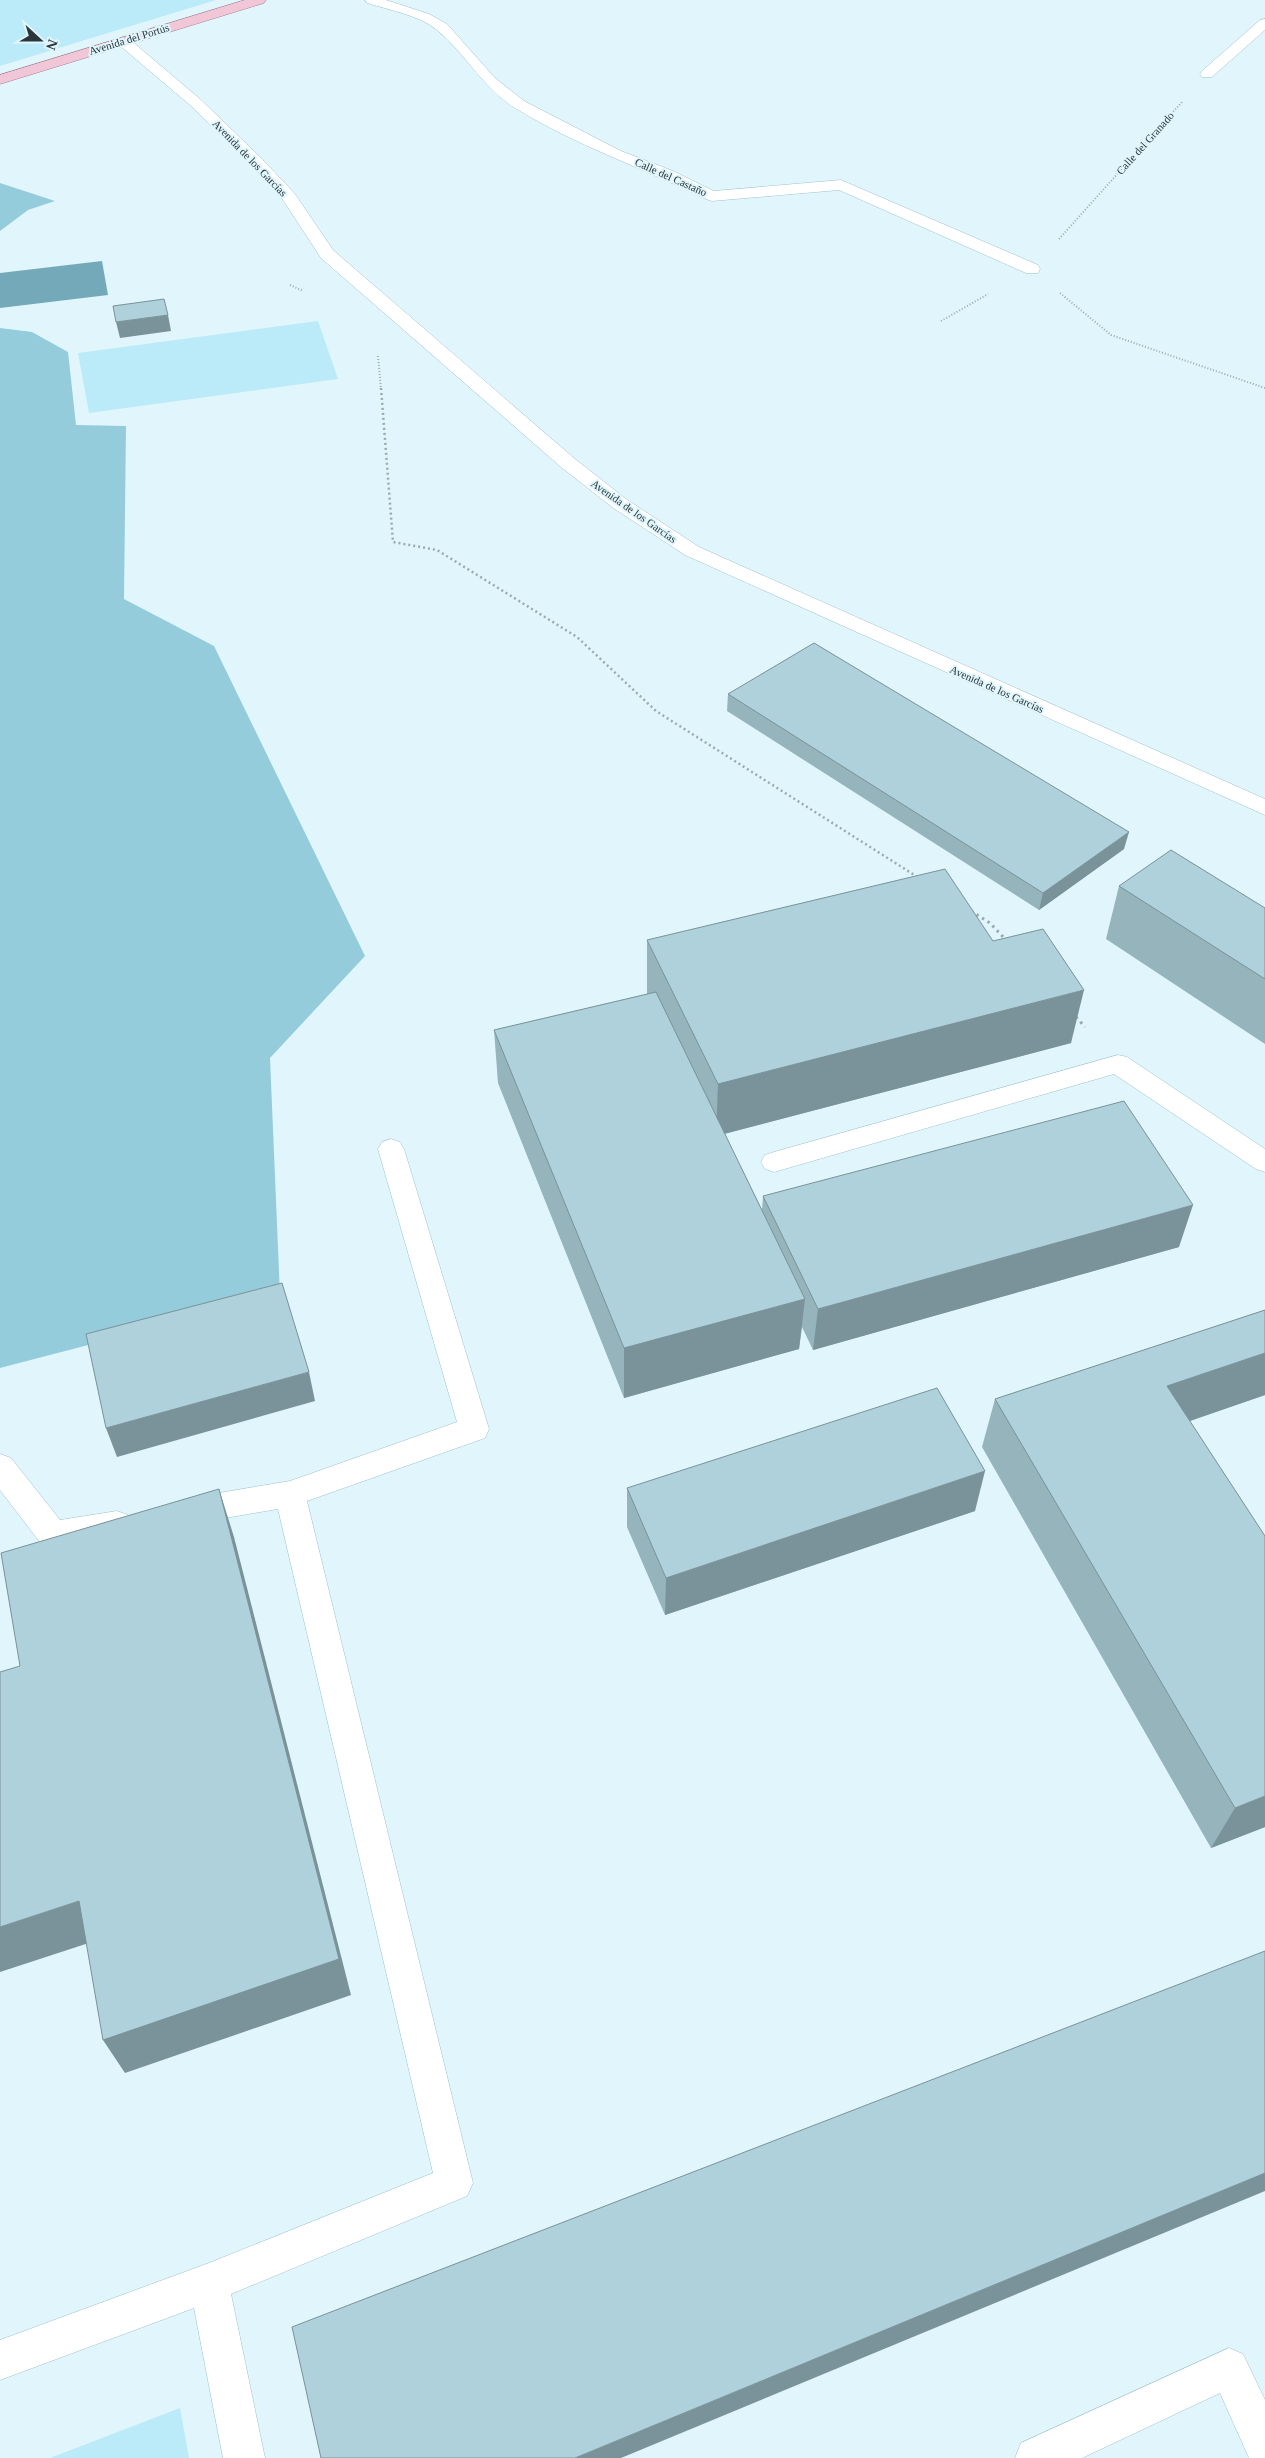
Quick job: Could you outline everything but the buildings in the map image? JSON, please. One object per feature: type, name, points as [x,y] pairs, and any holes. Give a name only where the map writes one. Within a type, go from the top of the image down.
[{"type":"main road","name":"Avenida del Portús","points":[[0,80],[259,0]]},
{"type":"street","name":"Calle del Castaño","points":[[372,0],[424,17],[442,27],[490,81],[519,104],[616,154],[667,174],[712,196],[841,185],[1032,269]]},
{"type":"street","points":[[1207,74],[1265,23]]},
{"type":"street","name":"Avenida de los Garcías","points":[[123,41],[196,102],[250,154],[289,197],[327,254],[560,457],[619,503],[692,552],[1265,808]]},
{"type":"street","points":[[774,1162],[1118,1064],[1265,1162]]},
{"type":"street","points":[[0,1467],[53,1535],[290,1494],[474,1429],[392,1148]]},
{"type":"street","points":[[0,2360],[209,2283],[454,2184],[290,1494]]},
{"type":"street","points":[[209,2283],[244,2458]]},
{"type":"street","points":[[1036,2458],[1229,2368],[1265,2446]]},
{"type":"path","name":"Calle del Granado","points":[[941,321],[1032,269],[1207,74]]},
{"type":"path","points":[[1032,269],[1111,336],[1265,388]]},
{"type":"path","points":[[290,285],[308,294]]},
{"type":"path","points":[[376,351],[380,359],[393,542],[437,550],[577,637],[656,711],[923,881]]},
{"type":"path","points":[[965,907],[990,923],[1010,945]]},
{"type":"path","points":[[1071,1012],[1118,1064]]},
{"type":"shaded area","points":[[0,0],[216,0],[0,66]]},
{"type":"shaded area","points":[[0,183],[55,201],[28,210],[0,231]]},
{"type":"shaded area","points":[[102,261],[108,295],[0,308],[0,273]]},
{"type":"shaded area","points":[[318,321],[338,379],[89,413],[78,353]]},
{"type":"shaded area","points":[[0,328],[32,332],[68,352],[76,425],[126,426],[124,599],[214,646],[365,956],[270,1058],[280,1295],[0,1368]]},
{"type":"shaded area","points":[[180,2408],[189,2458],[50,2458]]}]
